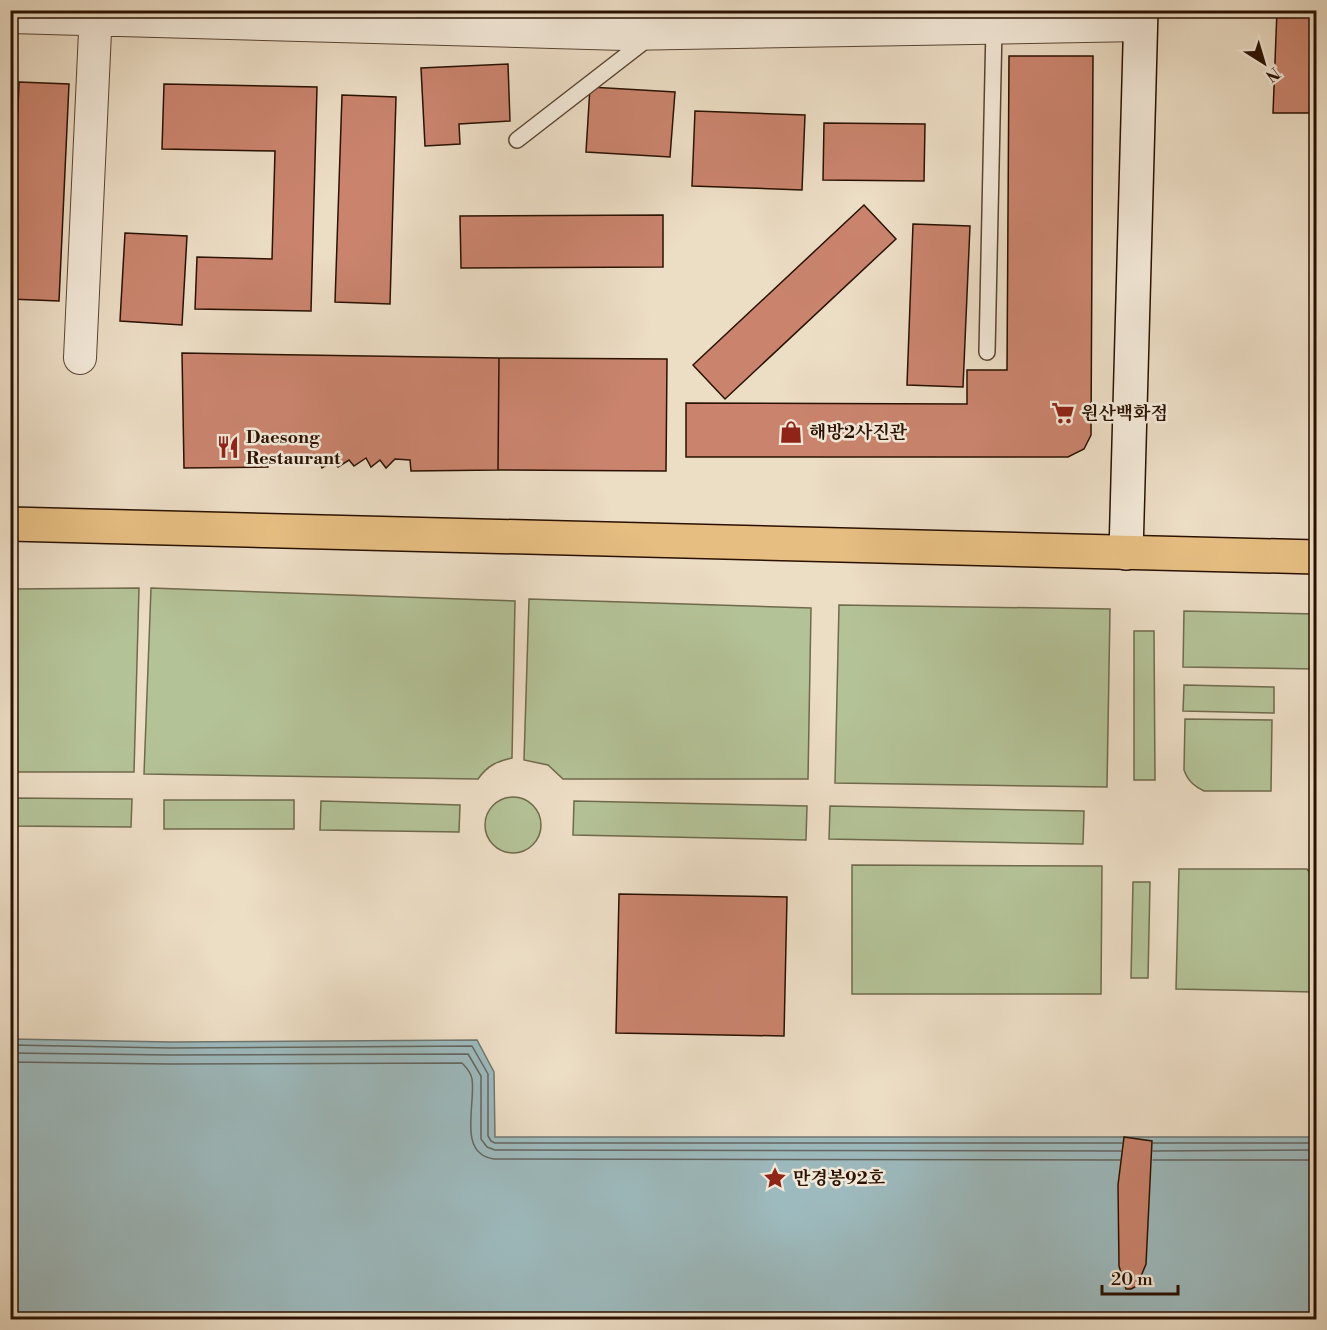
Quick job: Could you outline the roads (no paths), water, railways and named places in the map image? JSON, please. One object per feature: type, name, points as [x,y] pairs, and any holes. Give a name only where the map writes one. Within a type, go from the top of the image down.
[{"type":"main road","points":[[1126,553],[1141,18]]},
{"type":"main road","points":[[10,524],[1317,557]]},
{"type":"street","points":[[10,17],[96,15],[655,33],[994,27],[1141,18]]},
{"type":"street","points":[[80,358],[96,15]]},
{"type":"lane","points":[[987,352],[994,27]]},
{"type":"lane","points":[[517,140],[655,33]]},
{"type":"water","points":[[11,1039],[170,1042],[477,1040],[494,1072],[495,1137],[1316,1137],[1316,1319],[11,1320]]},
{"type":"place","name":"원산백화점","points":[[1063,413]]},
{"type":"place","name":"해방2사진관","points":[[791,432]]},
{"type":"place","name":"Daesong Restaurant","points":[[228,447]]},
{"type":"place","name":"만경봉92호","points":[[775,1178]]}]
